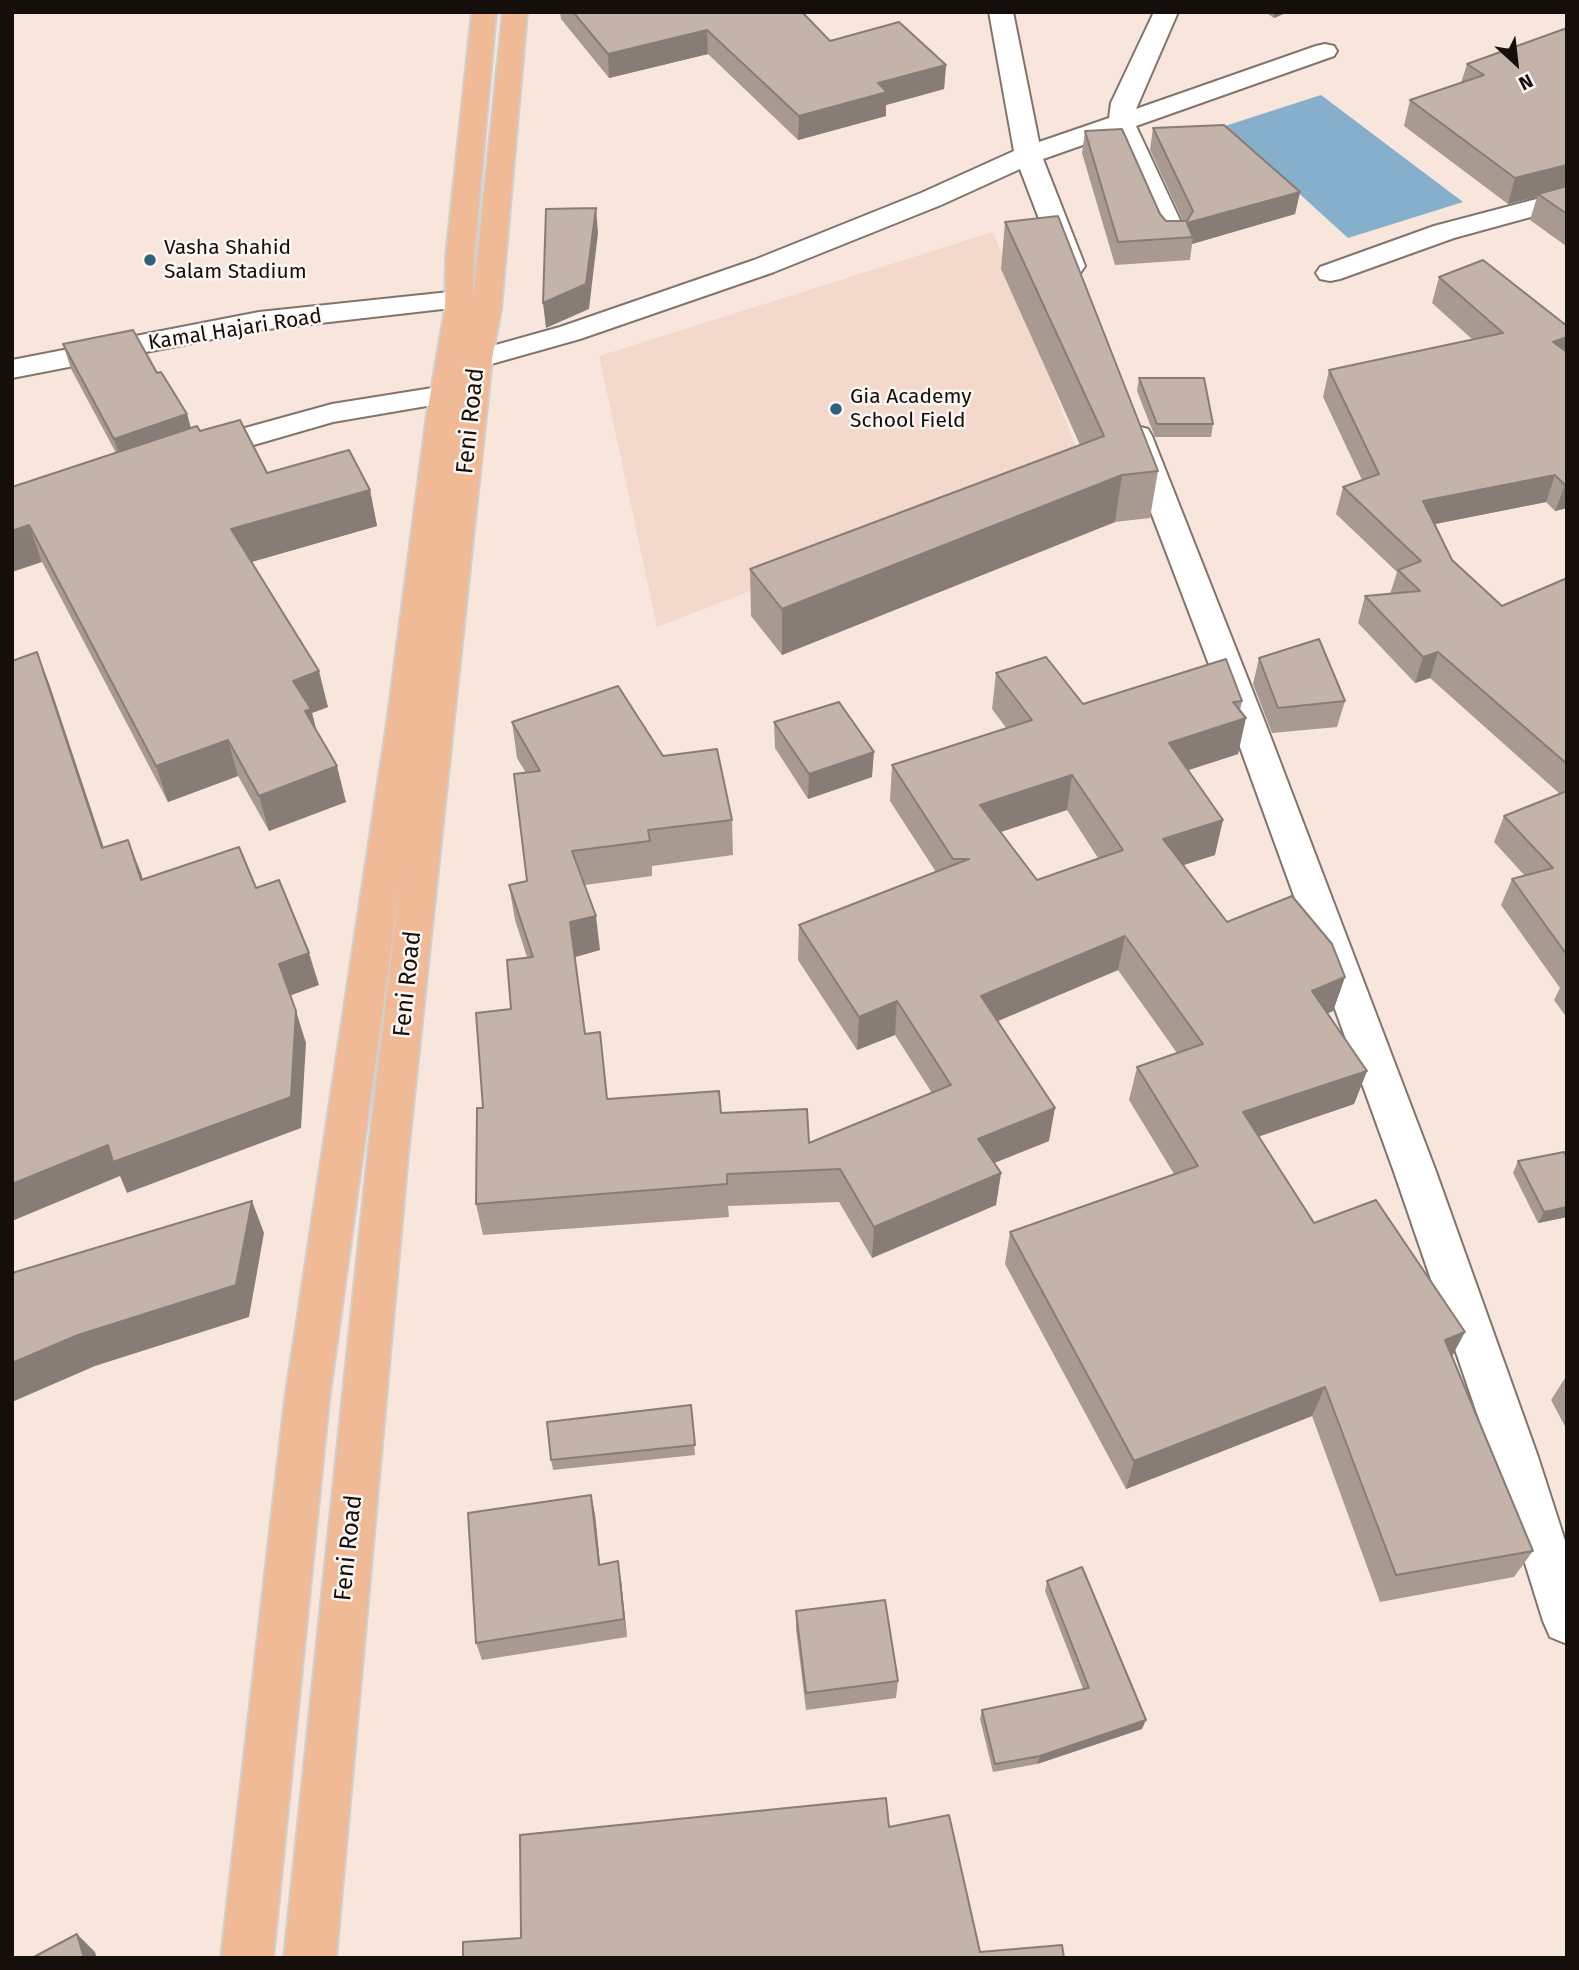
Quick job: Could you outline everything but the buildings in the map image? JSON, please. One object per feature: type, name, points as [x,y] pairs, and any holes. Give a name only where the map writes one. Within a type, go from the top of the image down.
[{"type":"main road","points":[[247,1958],[307,1400],[404,723],[459,300],[460,257],[484,12]]},
{"type":"main road","name":"Feni Road","points":[[310,1958],[388,1154],[477,359],[486,309],[514,12]]},
{"type":"street","points":[[1000,12],[1028,155],[1083,298]]},
{"type":"street","points":[[1166,12],[1124,103],[1121,121],[1173,235]]},
{"type":"street","points":[[477,359],[570,333],[764,266],[931,199],[1028,155],[1325,51]]},
{"type":"street","points":[[1329,273],[1444,232],[1567,199]]},
{"type":"street","name":"Kamal Hajari Road","points":[[12,369],[259,321],[459,300]]},
{"type":"street","points":[[167,462],[245,436],[332,413],[445,396]]},
{"type":"street","points":[[1123,401],[1249,725],[1414,1169],[1515,1457],[1567,1621]]},
{"type":"shaded area","name":"Gia Academy School Field","points":[[993,232],[1082,463],[657,627],[599,356]]},
{"type":"water","points":[[1321,95],[1463,202],[1348,238],[1225,126]]},
{"type":"place","name":"Vasha Shahid Salam Stadium","points":[[150,260]]},
{"type":"place","name":"Gia Academy School Field","points":[[836,409]]}]
